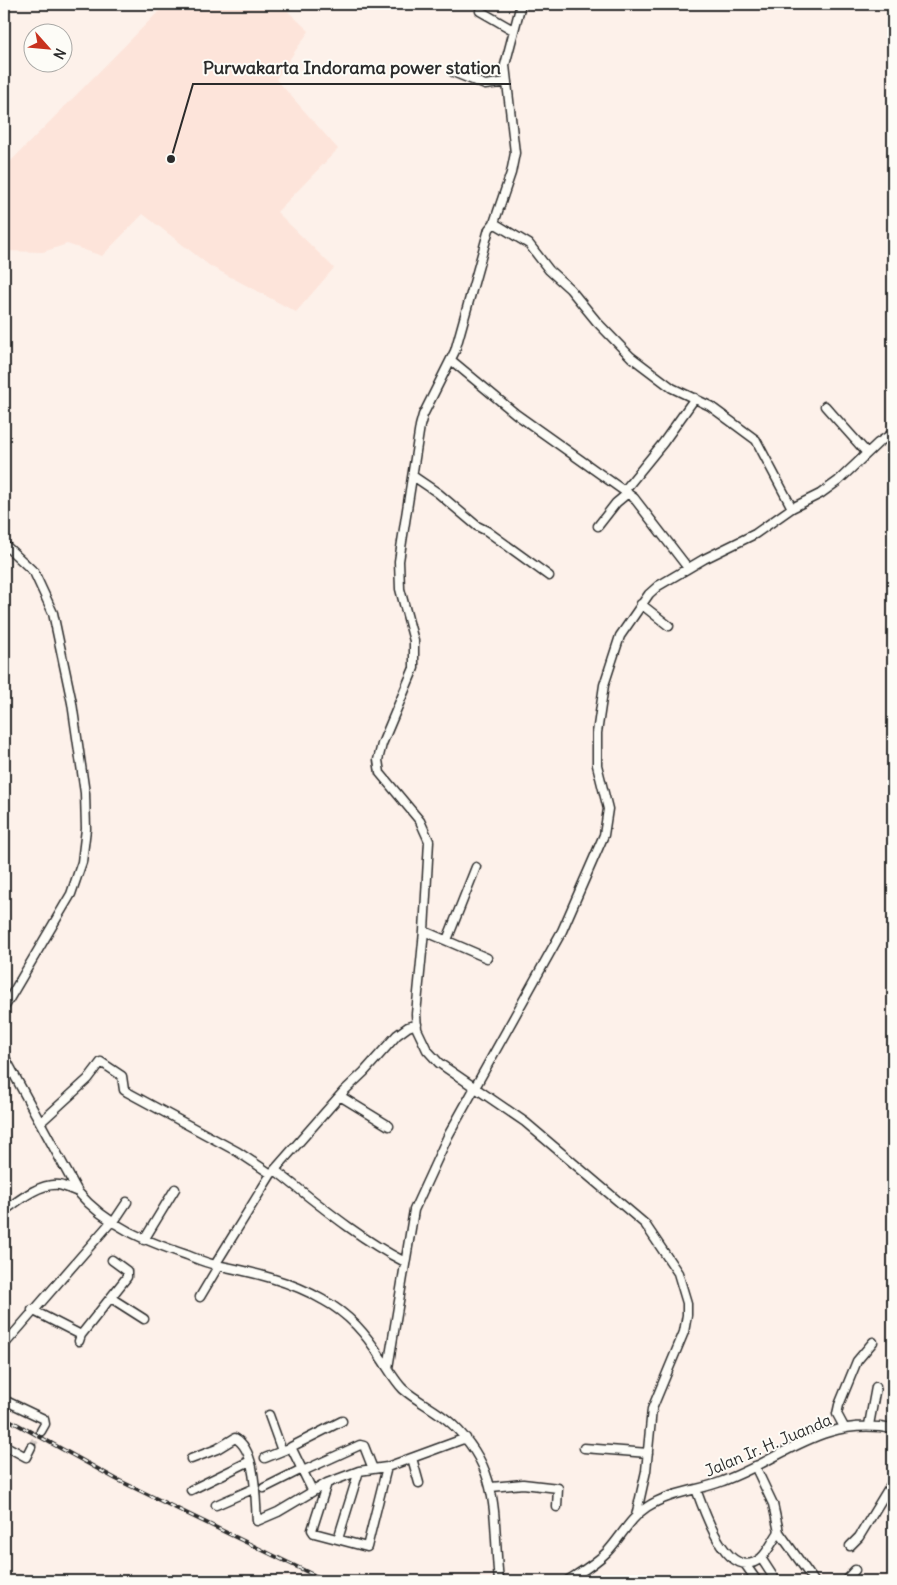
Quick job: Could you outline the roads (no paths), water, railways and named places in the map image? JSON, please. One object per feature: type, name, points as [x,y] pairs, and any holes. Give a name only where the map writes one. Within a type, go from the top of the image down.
[{"type":"street","points":[[521,4],[505,65],[515,153],[511,173],[494,223],[489,229],[452,360],[423,415],[416,440],[413,476],[400,552],[399,580],[414,641],[414,668],[382,744],[378,760],[380,773],[420,821],[429,841],[417,1024],[421,1041],[432,1056],[525,1122],[645,1224],[678,1273],[687,1303],[687,1319],[684,1332],[655,1399],[651,1418],[648,1453],[636,1516]]},
{"type":"street","points":[[480,11],[513,30]]},
{"type":"street","points":[[453,72],[485,85],[507,82]]},
{"type":"street","points":[[494,223],[529,244],[549,270],[570,289],[597,322],[631,357],[672,388],[695,398],[729,418],[756,440],[792,508]]},
{"type":"street","points":[[452,360],[516,414],[626,492],[650,517],[688,568]]},
{"type":"street","points":[[598,526],[626,492],[695,398]]},
{"type":"street","points":[[825,406],[867,453]]},
{"type":"street","points":[[388,1368],[414,1210],[448,1136],[562,931],[604,835],[608,809],[600,781],[596,751],[604,685],[618,641],[641,604],[658,586],[688,568],[755,534],[792,508],[828,488],[867,453],[893,433]]},
{"type":"street","points":[[413,476],[477,526],[487,531],[548,576]]},
{"type":"street","points":[[4,544],[34,572],[53,612],[73,710],[85,793],[86,829],[82,862],[71,894],[4,1008]]},
{"type":"street","points":[[641,604],[669,626]]},
{"type":"street","points":[[448,940],[476,867]]},
{"type":"street","points":[[424,931],[486,958]]},
{"type":"street","points":[[200,1296],[273,1172],[340,1096],[402,1030],[417,1024]]},
{"type":"street","points":[[4,1056],[78,1192],[87,1204],[112,1222],[144,1240],[217,1265],[281,1282],[323,1299],[360,1328],[404,1389],[439,1414],[466,1438],[482,1462],[492,1487],[499,1581]]},
{"type":"street","points":[[41,1122],[88,1079],[101,1062],[122,1076],[124,1090],[127,1092],[273,1172],[382,1250],[405,1262]]},
{"type":"street","points":[[340,1096],[390,1126]]},
{"type":"street","points":[[4,1211],[26,1196],[52,1186],[61,1185],[78,1192]]},
{"type":"street","points":[[144,1240],[175,1189]]},
{"type":"street","points":[[4,1345],[32,1310],[112,1222],[127,1202]]},
{"type":"street","points":[[32,1310],[80,1338],[128,1274],[112,1260]]},
{"type":"street","points":[[111,1298],[144,1319]]},
{"type":"street","points":[[844,1427],[838,1414],[839,1405],[857,1361],[873,1342]]},
{"type":"street","points":[[869,1425],[876,1387]]},
{"type":"street","points":[[4,1400],[44,1419],[45,1424],[40,1430]]},
{"type":"street","points":[[269,1416],[282,1451]]},
{"type":"street","points":[[265,1458],[342,1421]]},
{"type":"street","name":"Jalan Ir. H. Juanda","points":[[567,1581],[605,1553],[636,1516],[661,1499],[724,1481],[792,1447],[844,1427],[869,1425],[893,1429]]},
{"type":"street","points":[[191,1458],[217,1449],[235,1438],[246,1449],[250,1462],[255,1488],[257,1521]]},
{"type":"street","points":[[248,1526],[278,1512],[312,1490],[359,1471],[387,1467],[466,1438]]},
{"type":"street","points":[[4,1445],[26,1457],[31,1447]]},
{"type":"street","points":[[264,1488],[360,1445],[364,1446],[373,1469]]},
{"type":"street","points":[[291,1447],[312,1490]]},
{"type":"street","points":[[584,1448],[648,1453]]},
{"type":"street","points":[[412,1458],[419,1483]]},
{"type":"street","points":[[191,1490],[250,1462]]},
{"type":"street","points":[[755,1466],[772,1504],[779,1532],[814,1581]]},
{"type":"street","points":[[327,1484],[312,1530],[316,1534],[368,1546],[387,1467]]},
{"type":"street","points":[[338,1539],[359,1471]]},
{"type":"street","points":[[850,1546],[860,1537],[893,1481]]},
{"type":"street","points":[[492,1487],[523,1484],[559,1488],[557,1507]]},
{"type":"street","points":[[216,1506],[255,1488]]},
{"type":"street","points":[[696,1489],[723,1550],[734,1561],[745,1564],[761,1558],[779,1532]]},
{"type":"street","points":[[761,1558],[776,1581]]},
{"type":"street","points":[[745,1564],[757,1581]]},
{"type":"street","points":[[845,1581],[855,1570]]},
{"type":"tunnel","points":[[31,1447],[41,1431]]},
{"type":"railway","points":[[4,1417],[116,1479],[326,1581]]},
{"type":"place","name":"Purwakarta Indorama power station","points":[[171,159]]}]
